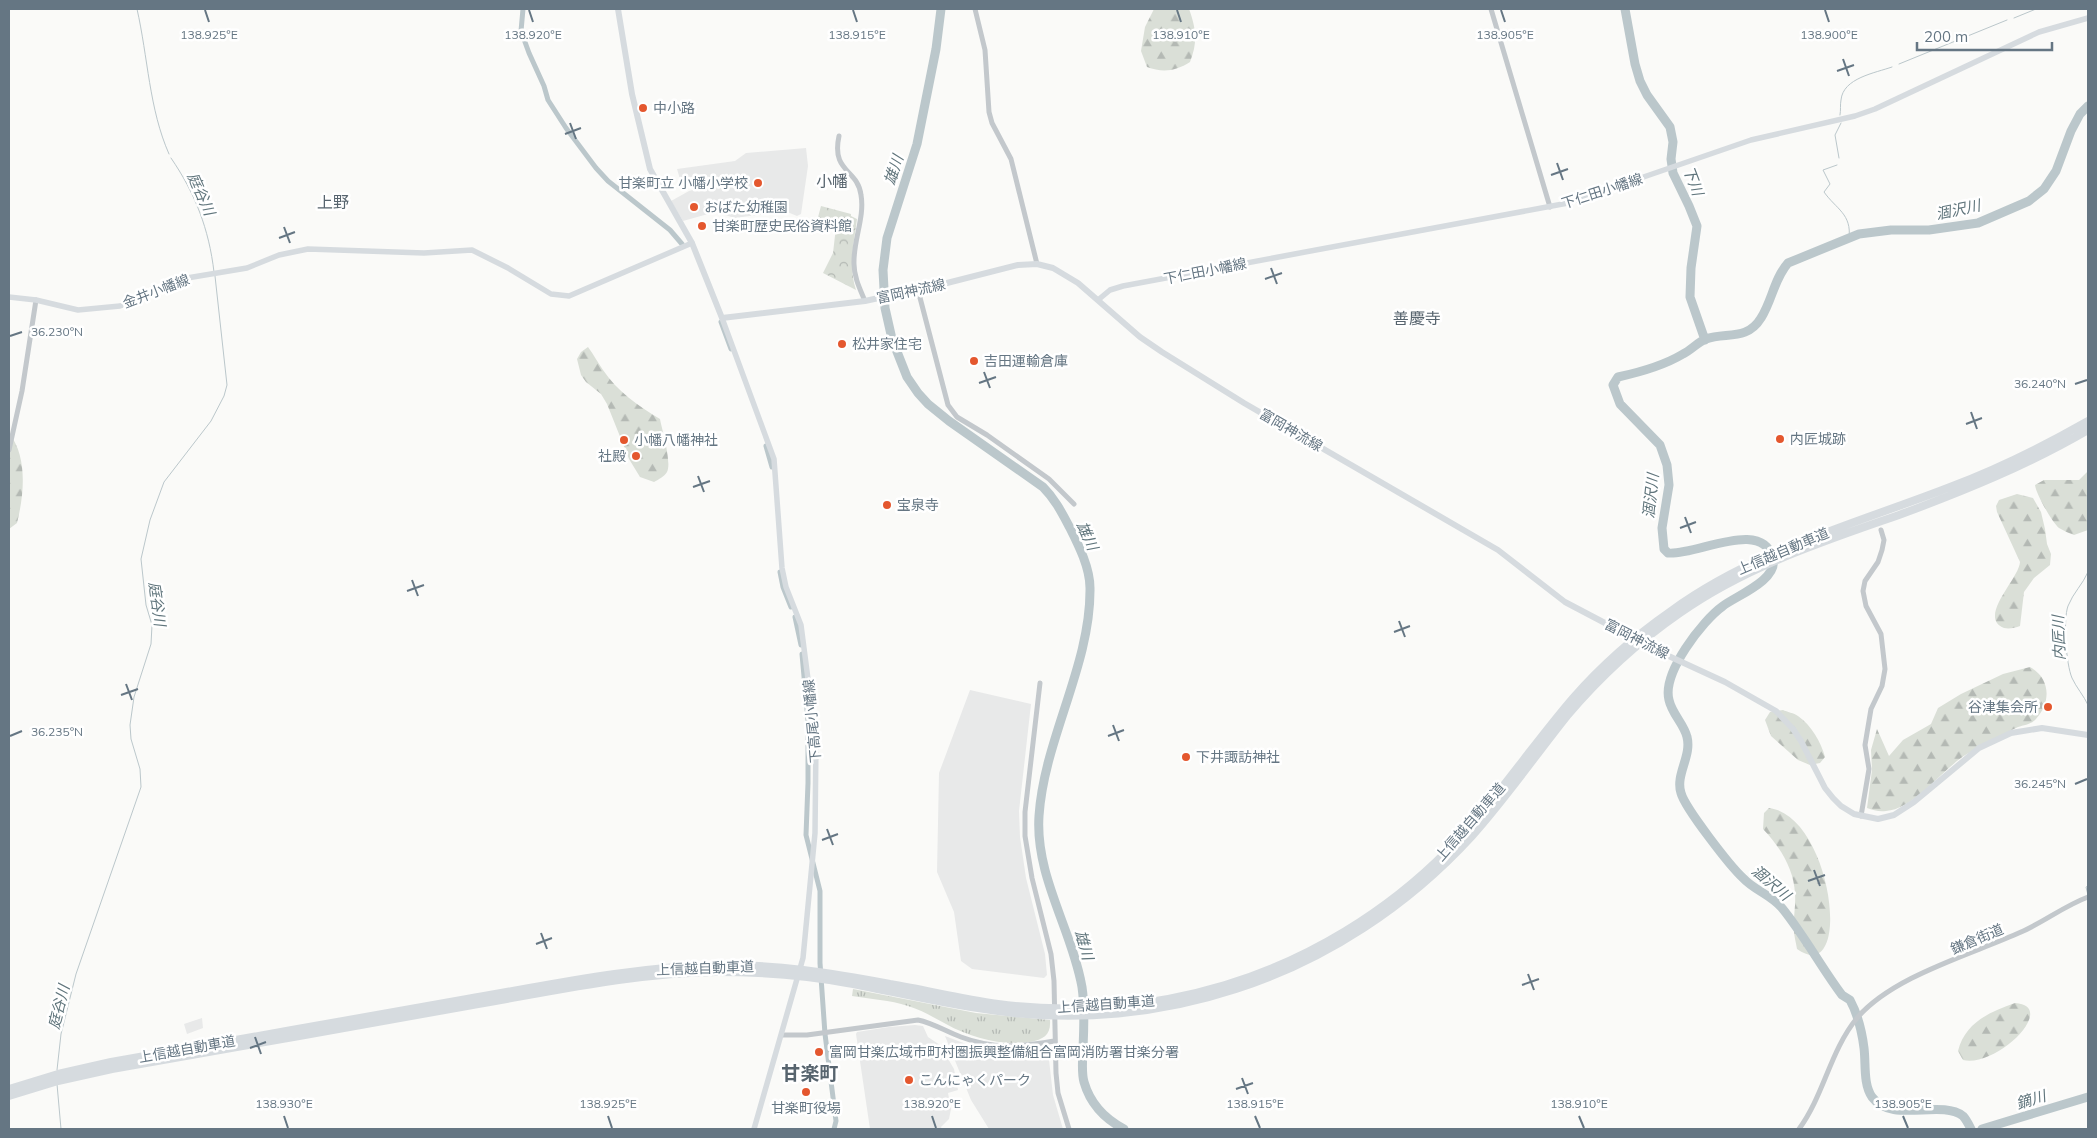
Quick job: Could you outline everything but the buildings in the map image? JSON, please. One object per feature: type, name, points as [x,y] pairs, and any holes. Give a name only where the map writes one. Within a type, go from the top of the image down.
[{"type":"highway","name":"上信越自動車道","points":[[1807,543],[1977,476],[2034,450],[2088,421]]},
{"type":"highway","name":"上信越自動車道","points":[[9,1089],[58,1074],[622,973],[713,965],[785,971],[849,980],[976,1008],[1040,1011],[1106,1011],[1206,990],[1246,978],[1319,945],[1378,910],[1413,882],[1447,851],[1479,816],[1566,706],[1591,679],[1669,611],[1712,584],[1762,558],[1955,494],[2045,454],[2088,431]]},
{"type":"highway","name":"上信越自動車道","points":[[9,1096],[111,1066]]},
{"type":"main road","points":[[618,9],[632,94],[650,169],[692,242],[722,318]]},
{"type":"main road","name":"下仁田小幡線","points":[[1098,300],[1110,290],[1123,286],[1550,207],[1579,200],[1751,140],[1854,116],[1875,109],[2039,32],[2088,18]]},
{"type":"main road","name":"金井小幡線","points":[[9,297],[36,300],[78,310],[112,307],[141,299],[187,278],[247,268],[294,250],[308,249],[424,254],[468,250],[482,254],[551,294],[568,296],[692,242]]},
{"type":"main road","name":"富岡神流線","points":[[722,318],[867,301],[1018,265],[1037,264],[1064,273],[1151,345],[1201,377],[1498,550],[1565,602],[1660,652],[1725,682],[1776,711],[1797,735],[1825,788],[1833,798],[1841,806],[1861,816],[1878,819],[1894,815],[1914,802],[1979,748],[2011,733],[2042,728],[2088,735]]},
{"type":"main road","name":"下高尾小幡線","points":[[722,318],[774,459],[783,574],[801,625],[815,724],[815,833],[806,936],[798,983],[754,1129]]},
{"type":"street","points":[[975,9],[985,50],[989,112],[992,123],[1011,159],[1037,264]]},
{"type":"street","points":[[1491,9],[1550,207]]},
{"type":"street","points":[[839,136],[837,154],[839,160],[845,171],[858,184],[862,196],[854,264],[856,280],[867,301]]},
{"type":"street","points":[[918,290],[948,405],[957,417],[987,435],[1049,479],[1074,504]]},
{"type":"street","points":[[9,450],[22,391],[36,300]]},
{"type":"street","points":[[1861,816],[1869,768],[1865,745],[1871,709],[1882,686],[1885,669],[1881,634],[1866,606],[1863,592],[1865,581],[1878,562],[1882,550],[1884,540],[1881,530]]},
{"type":"street","points":[[1040,683],[1025,812],[1025,836],[1032,878],[1051,954],[1054,981],[1054,1042],[1058,1093],[1069,1129]]},
{"type":"street","name":"鎌倉街道","points":[[1799,1129],[1816,1102],[1846,1034],[1874,1000],[1904,983],[2023,931],[2088,897]]},
{"type":"street","points":[[783,1035],[806,1035],[918,1020],[968,1039],[999,1046],[1034,1045],[1054,1042]]},
{"type":"shaded area","name":"甘楽町立 小幡小学校","points":[[806,148],[808,166],[801,214],[797,216],[785,211],[735,218],[715,212],[683,221],[671,201],[689,191],[710,185],[709,182],[682,186],[677,169],[735,161],[746,153]]},
{"type":"shaded area","points":[[970,690],[1031,704],[1019,811],[1020,837],[1026,878],[1045,954],[1047,975],[1044,978],[972,969],[961,961],[954,912],[937,872],[939,773]]},
{"type":"shaded area","points":[[202,1018],[203,1028],[187,1034],[184,1024]]},
{"type":"shaded area","name":"こんにゃくパーク","points":[[923,1026],[928,1037],[940,1045],[954,1069],[958,1090],[948,1093],[951,1109],[949,1119],[941,1127],[942,1129],[870,1129],[856,1034],[857,1032],[889,1027]]},
{"type":"shaded area","points":[[945,1036],[966,1044],[999,1051],[1046,1049],[1048,1051],[1053,1095],[1063,1129],[989,1129],[971,1100]]},
{"type":"green space","points":[[1154,9],[1189,9],[1195,35],[1190,62],[1169,70],[1147,67],[1141,51],[1145,27]]},
{"type":"green space","points":[[821,206],[851,214],[851,216],[857,219],[852,263],[856,290],[823,273],[833,253],[836,227],[817,221]]},
{"type":"green space","points":[[588,347],[609,378],[621,391],[660,419],[668,454],[668,467],[667,472],[654,482],[640,477],[629,459],[607,404],[601,394],[586,382],[581,375],[577,359],[581,352]]},
{"type":"green space","points":[[9,433],[15,443],[22,465],[23,489],[17,523],[9,529]]},
{"type":"green space","points":[[2088,471],[2088,530],[2074,535],[2056,525],[2041,501],[2035,485],[2044,480],[2079,480]]},
{"type":"green space","points":[[2017,494],[2033,498],[2041,512],[2047,544],[2051,554],[2050,565],[2034,578],[2024,592],[2020,626],[2004,628],[1997,623],[1995,615],[2001,597],[2018,569],[2020,562],[1996,506],[1999,500]]},
{"type":"green space","points":[[2030,667],[2042,678],[2046,691],[2044,706],[2034,721],[2005,733],[1967,754],[1918,796],[1897,809],[1878,811],[1867,808],[1872,770],[1871,750],[1877,729],[1889,756],[1903,740],[1931,724],[1938,708],[1961,694],[2003,674]]},
{"type":"green space","points":[[1783,710],[1798,716],[1811,729],[1825,757],[1820,763],[1810,765],[1798,760],[1771,736],[1765,720],[1770,712]]},
{"type":"green space","points":[[1769,808],[1791,818],[1808,839],[1821,867],[1828,896],[1830,924],[1826,945],[1815,955],[1797,949],[1794,935],[1795,894],[1792,876],[1785,859],[1763,829],[1764,813]]},
{"type":"green space","points":[[853,989],[976,1013],[1050,1020],[1050,1025],[1046,1036],[1030,1042],[1009,1043],[987,1040],[956,1029],[908,1006],[852,996]]},
{"type":"green space","points":[[2015,1003],[2027,1007],[2030,1014],[2027,1024],[2018,1036],[1992,1055],[1977,1060],[1963,1060],[1958,1051],[1961,1041],[1972,1026],[1996,1010]]},
{"type":"waterway","name":"庭谷川","points":[[137,9],[153,101],[162,137],[169,154]]},
{"type":"waterway","points":[[523,9],[521,31],[548,100],[566,128],[608,181],[670,230],[682,244]]},
{"type":"waterway","name":"雄川","points":[[941,9],[936,49],[917,144],[887,238],[883,270],[885,308],[892,339],[907,377],[918,393],[949,421],[1043,487],[1055,501],[1064,517],[1086,565],[1090,580],[1088,617],[1076,674],[1049,759],[1039,816],[1039,838],[1048,881],[1077,966],[1082,987],[1084,1010],[1082,1069],[1084,1082],[1090,1097],[1099,1110],[1124,1129]]},
{"type":"waterway","name":"下川","points":[[1625,9],[1640,81],[1647,95],[1670,127],[1673,142],[1671,159],[1673,173],[1697,226],[1691,268],[1690,297],[1705,340]]},
{"type":"waterway","points":[[2014,18],[2036,9]]},
{"type":"waterway","points":[[1899,64],[2007,20]]},
{"type":"waterway","points":[[1840,115],[1841,100],[1847,86],[1869,74],[1892,67]]},
{"type":"waterway","name":"涸沢川","points":[[1971,1129],[1963,1116],[1953,1111],[1891,1109],[1881,1105],[1872,1097],[1866,1080],[1861,1030],[1850,1000],[1842,995],[1782,908],[1747,882],[1737,872],[1709,837],[1684,800],[1681,793],[1680,779],[1687,751],[1687,737],[1669,700],[1668,689],[1677,662],[1685,648],[1714,613],[1755,587],[1769,574],[1773,567],[1773,559],[1767,547],[1756,541],[1743,539],[1680,552],[1668,553],[1664,549],[1662,528],[1669,485],[1667,465],[1660,445],[1620,404],[1613,385],[1618,377],[1668,362],[1706,339],[1743,333],[1749,330],[1761,318],[1779,276],[1788,263],[1859,234],[1891,230],[1929,230],[1978,223],[2029,201],[2044,189],[2056,171],[2071,131],[2080,114],[2088,106]]},
{"type":"waterway","points":[[1839,158],[1835,135],[1841,123]]},
{"type":"waterway","name":"庭谷川","points":[[171,158],[180,171],[200,212],[209,241],[214,272]]},
{"type":"waterway","points":[[1837,165],[1823,170],[1830,184],[1824,192],[1846,217],[1849,238]]},
{"type":"waterway","name":"庭谷川","points":[[57,1070],[61,1034],[76,974],[141,787],[140,769],[131,739],[130,725],[134,697],[151,644],[152,625],[146,605],[141,559],[150,520],[164,482],[211,421],[224,396],[227,385],[215,276]]},
{"type":"waterway","points":[[721,322],[731,349]]},
{"type":"waterway","points":[[766,446],[772,467]]},
{"type":"waterway","points":[[780,572],[783,587],[791,607]]},
{"type":"waterway","name":"内匠川","points":[[2088,572],[2068,606],[2065,631],[2070,671],[2088,705]]},
{"type":"waterway","points":[[795,617],[801,645]]},
{"type":"waterway","points":[[802,654],[808,721],[806,835],[820,891],[820,963],[825,1034],[836,1121],[834,1129]]},
{"type":"waterway","name":"内匠川","points":[[2088,819],[2088,825]]},
{"type":"waterway","name":"内匠川","points":[[2088,886],[2086,887],[2088,895]]},
{"type":"waterway","name":"庭谷川","points":[[57,1084],[61,1129]]},
{"type":"waterway","name":"鏑川","points":[[1982,1129],[2088,1097]]},
{"type":"place","name":"中小路","points":[[643,108]]},
{"type":"place","name":"甘楽町立 小幡小学校","points":[[758,183]]},
{"type":"place","name":"おばた幼稚園","points":[[694,207]]},
{"type":"place","name":"甘楽町歴史民俗資料館","points":[[702,226]]},
{"type":"place","name":"松井家住宅","points":[[842,344]]},
{"type":"place","name":"吉田運輸倉庫","points":[[974,361]]},
{"type":"place","name":"内匠城跡","points":[[1780,439]]},
{"type":"place","name":"小幡八幡神社","points":[[624,440]]},
{"type":"place","name":"社殿","points":[[636,456]]},
{"type":"place","name":"宝泉寺","points":[[887,505]]},
{"type":"place","name":"谷津集会所","points":[[2048,707]]},
{"type":"place","name":"下井諏訪神社","points":[[1186,757]]},
{"type":"place","name":"富岡甘楽広域市町村圏振興整備組合富岡消防署甘楽分署","points":[[819,1052]]},
{"type":"place","name":"こんにゃくパーク","points":[[909,1080]]},
{"type":"place","name":"甘楽町役場","points":[[806,1092]]},
{"type":"district","name":"小幡","points":[[832,181]]},
{"type":"district","name":"上野","points":[[333,202]]},
{"type":"district","name":"善慶寺","points":[[1417,318]]},
{"type":"district","name":"甘楽町","points":[[810,1073]]}]
